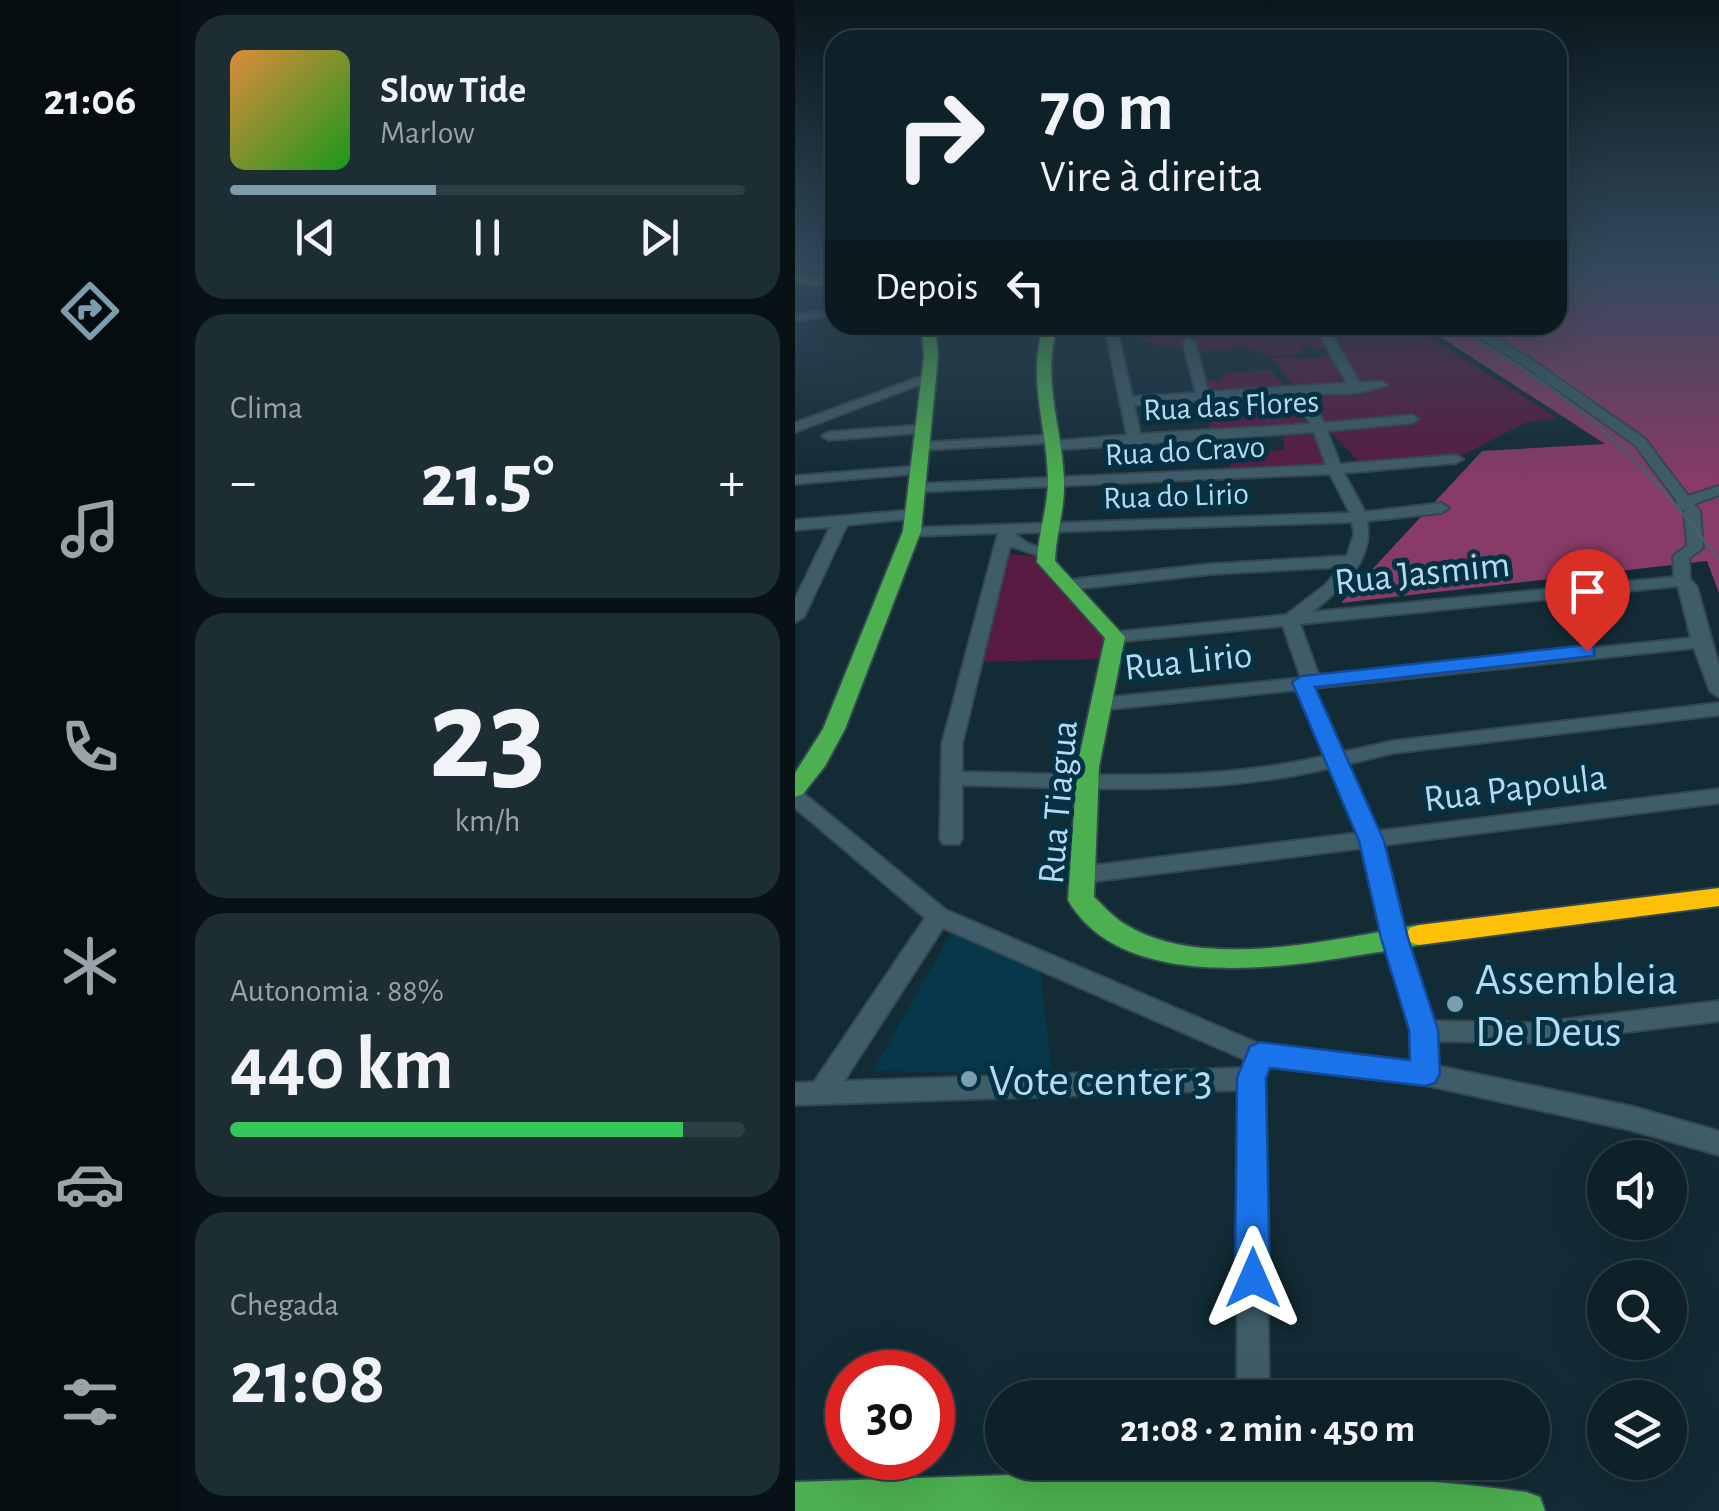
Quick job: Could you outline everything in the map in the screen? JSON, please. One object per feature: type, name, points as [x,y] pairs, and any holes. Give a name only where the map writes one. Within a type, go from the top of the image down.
[{"type":"street","points":[[795,788],[826,746],[912,523],[929,379],[928,338]]},
{"type":"street","points":[[1046,338],[1042,346],[1056,484],[1046,554],[1051,570],[1115,636]]},
{"type":"street","points":[[1113,338],[1135,437]]},
{"type":"street","points":[[1327,338],[1357,389]]},
{"type":"street","points":[[1486,338],[1640,442],[1682,502],[1692,510],[1696,541],[1695,548],[1681,556],[1683,581],[1693,597],[1701,642],[1719,691]]},
{"type":"street","points":[[1189,343],[1203,396]]},
{"type":"street","points":[[795,428],[929,379]]},
{"type":"street","points":[[1127,401],[1383,385]]},
{"type":"street","points":[[1300,392],[1323,428],[1335,470],[1359,517],[1361,543],[1337,584],[1291,621],[1307,682],[1372,841],[1395,938],[1423,1030],[1425,1074]]},
{"type":"street","name":"Rua das Flores","points":[[920,458],[1051,442],[1323,428],[1412,419]]},
{"type":"street","points":[[829,436],[920,458]]},
{"type":"street","points":[[795,480],[920,458]]},
{"type":"street","name":"Rua do Cravo","points":[[920,458],[1056,484],[1456,460]]},
{"type":"street","points":[[1682,502],[1719,490]]},
{"type":"street","name":"Rua do Lirio","points":[[795,526],[841,521],[912,523],[1007,533],[1047,528],[1359,517],[1441,508]]},
{"type":"street","points":[[795,616],[841,521]]},
{"type":"street","points":[[951,840],[952,744],[1007,533],[1021,546],[1046,554]]},
{"type":"street","points":[[1067,585],[1211,569],[1353,561]]},
{"type":"street","name":"Rua Jasmim","points":[[1115,636],[1683,581]]},
{"type":"street","name":"Rua Tiagua","points":[[1115,636],[1087,780],[1081,900],[1099,921],[1142,942],[1192,956],[1221,958],[1317,951],[1719,897]]},
{"type":"street","name":"Rua Lirio","points":[[1101,704],[1701,642]]},
{"type":"street","points":[[950,778],[1167,784],[1273,775],[1337,759],[1491,734],[1719,708]]},
{"type":"street","name":"Rua Papoula","points":[[1081,874],[1719,796]]},
{"type":"street","points":[[795,797],[939,916],[1256,1066]]},
{"type":"street","points":[[823,1091],[939,916]]},
{"type":"street","points":[[1423,1030],[1466,1036],[1556,1033],[1719,1010]]},
{"type":"street","points":[[1253,1380],[1256,1066]]},
{"type":"street","points":[[795,1094],[1256,1066],[1425,1074],[1631,1118],[1719,1143]]},
{"type":"street","points":[[795,1502],[977,1504],[1214,1480]]},
{"type":"street","points":[[1287,1480],[1525,1511]]},
{"type":"shaded area","points":[[1141,338],[1320,338],[1326,350],[1300,347],[1302,354],[1268,356],[1248,348],[1199,351],[1153,344]]},
{"type":"shaded area","points":[[1334,338],[1431,338],[1557,418],[1525,423],[1459,457],[1365,468],[1315,415],[1272,358],[1317,358],[1341,348]]},
{"type":"shaded area","points":[[1441,338],[1719,338],[1719,593],[1707,561],[1341,603],[1482,451],[1605,444]]},
{"type":"shaded area","points":[[1270,370],[1292,394],[1330,471],[1232,470],[1225,453],[1285,450],[1283,433],[1209,429],[1211,400],[1223,399],[1216,390],[1202,391],[1205,379],[1218,382],[1225,373]]},
{"type":"shaded area","points":[[1010,554],[1039,557],[1104,633],[1103,659],[980,662]]},
{"type":"shaded area","points":[[952,931],[1040,970],[1052,1073],[873,1071]]},
{"type":"tram line","points":[[1472,338],[1529,373],[1598,426],[1660,488],[1719,559]]},
{"type":"traffic: fast","points":[[795,789],[817,761],[834,729],[912,531],[931,356],[929,338]]},
{"type":"traffic: fast","points":[[1047,338],[1043,384],[1056,485],[1046,562],[1115,637],[1088,767],[1081,900],[1112,929],[1150,948],[1193,957],[1288,955],[1419,935]]},
{"type":"traffic: fast","points":[[795,1501],[1253,1489],[1436,1499],[1526,1511]]},
{"type":"traffic: slow","points":[[1419,935],[1719,897]]},
{"type":"place","name":"Assembleia De Deus","points":[[1455,1004]]},
{"type":"place","name":"Vote center 3","points":[[969,1079]]},
{"type":"route","points":[[1253,1278],[1251,1078],[1260,1054],[1425,1074],[1423,1030],[1395,938],[1372,841],[1302,682],[1587,651]]}]
